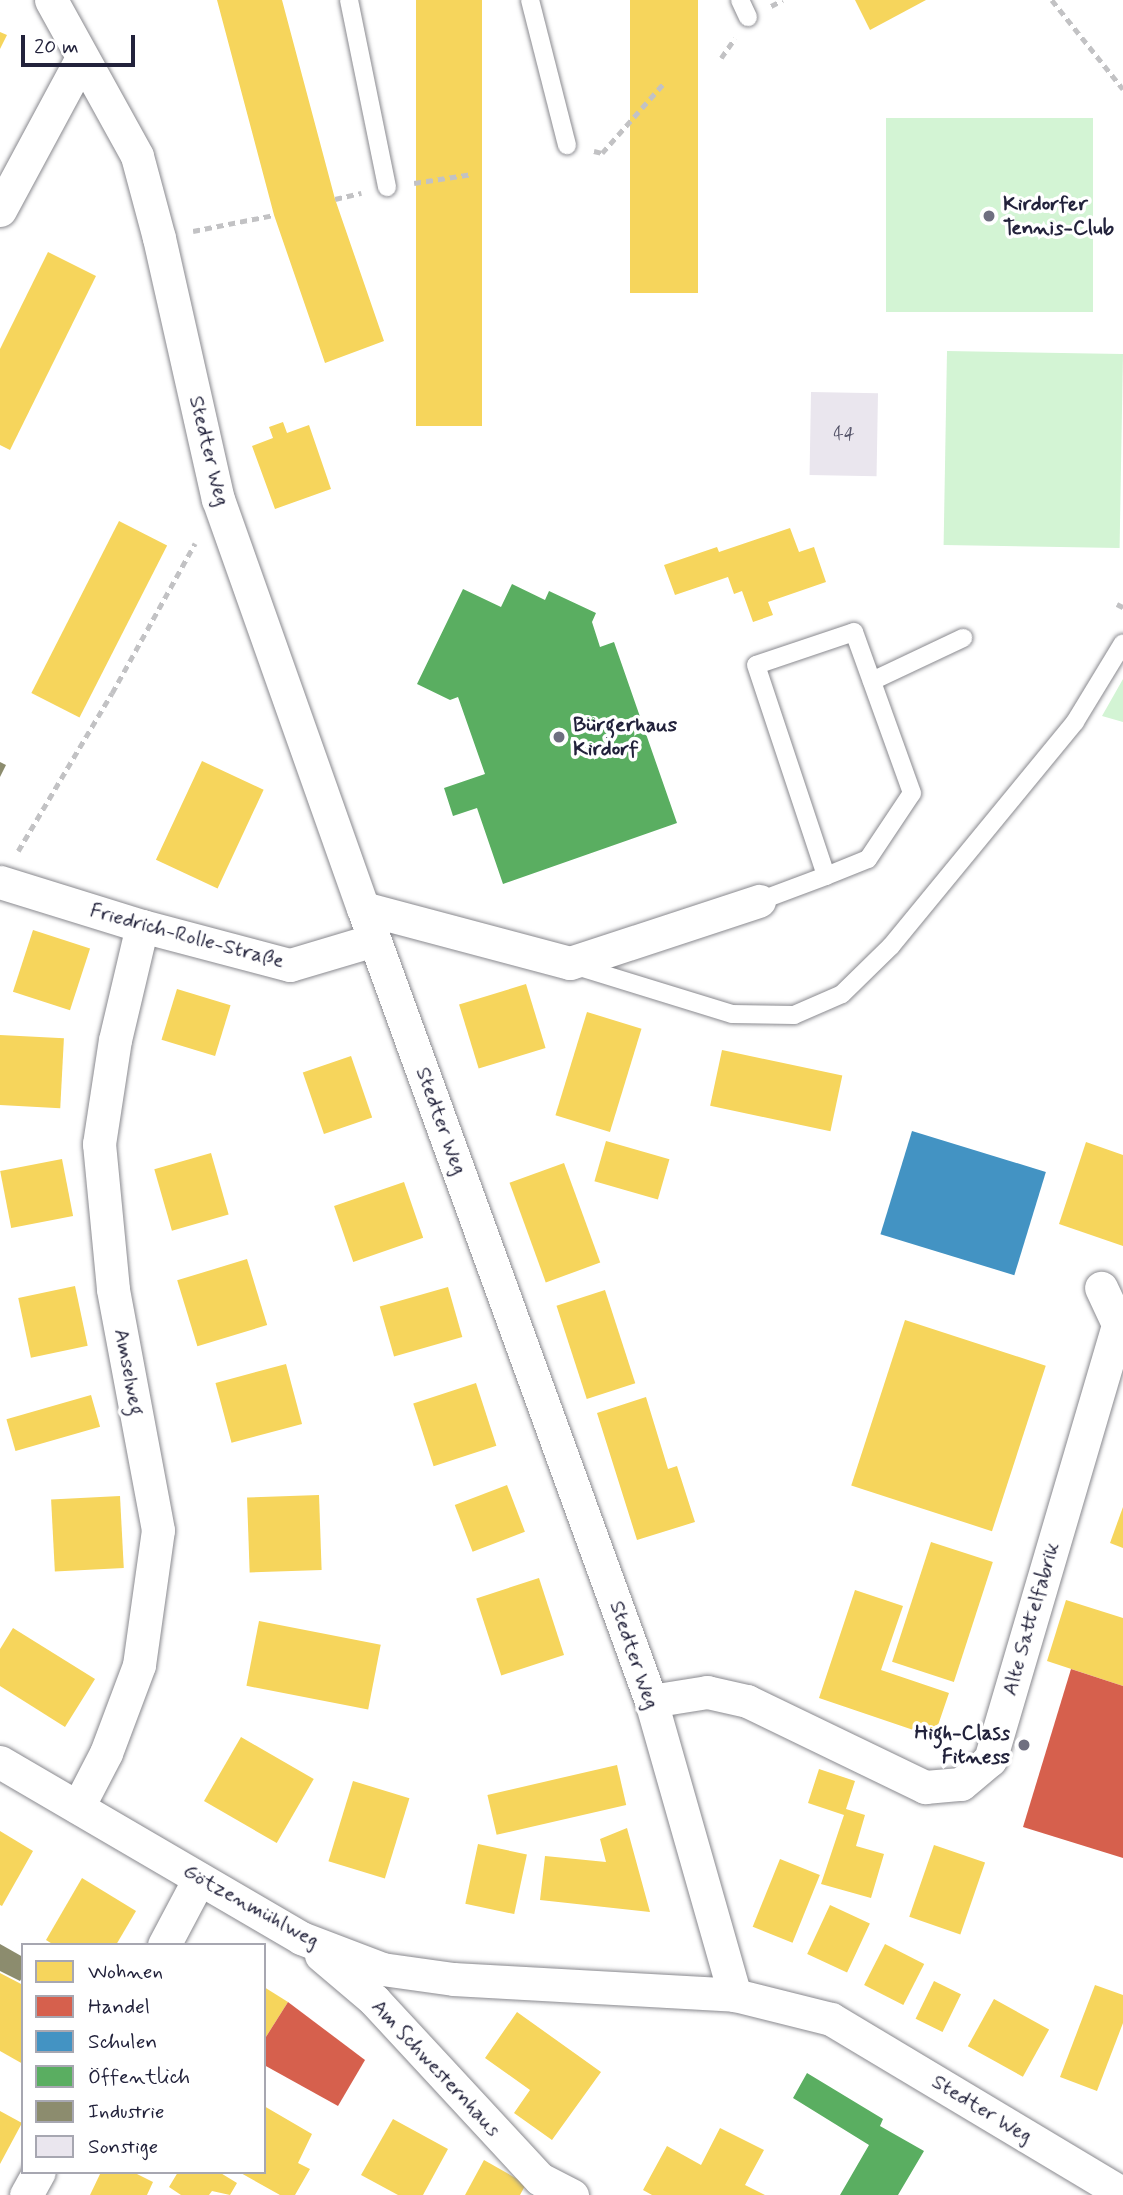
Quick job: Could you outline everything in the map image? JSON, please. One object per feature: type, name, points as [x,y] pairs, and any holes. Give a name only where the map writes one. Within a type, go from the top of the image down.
[{"type":"street","name":"Stedter Weg","points":[[51,0],[137,156],[159,238],[219,499],[374,940],[651,1701],[735,1995],[831,2019],[1123,2194]]},
{"type":"street","points":[[0,210],[82,58]]},
{"type":"street","name":"Friedrich-Rolle-Straße","points":[[7,870],[142,926],[290,965],[374,940]]},
{"type":"street","points":[[363,908],[570,964],[759,901]]},
{"type":"street","name":"Amselweg","points":[[79,1807],[106,1753],[139,1665],[158,1530],[113,1289],[99,1144],[115,1040],[142,926]]},
{"type":"street","name":"Alte Sattelfabrik","points":[[651,1701],[707,1692],[747,1701],[925,1787],[961,1784],[990,1760],[1118,1324],[1101,1287]]},
{"type":"street","name":"Götzenmühlweg","points":[[0,1762],[301,1938],[382,1969],[453,1979],[735,1995]]},
{"type":"street","points":[[165,1943],[200,1879]]},
{"type":"street","name":"Am Schwesternhaus","points":[[301,1938],[374,2000],[540,2179],[572,2195]]},
{"type":"street","points":[[26,2195],[38,2174]]},
{"type":"lane","points":[[349,0],[387,187]]},
{"type":"lane","points":[[530,0],[567,145]]},
{"type":"lane","points":[[740,0],[748,17]]},
{"type":"lane","points":[[759,901],[826,876],[868,859],[912,793],[854,632],[756,665],[826,876]]},
{"type":"lane","points":[[872,681],[963,638]]},
{"type":"lane","points":[[570,964],[732,1014],[794,1015],[842,994],[891,946],[1075,722],[1123,643]]},
{"type":"path","points":[[1052,0],[1123,89]]},
{"type":"path","points":[[567,145],[602,153],[664,83]]},
{"type":"path","points":[[159,238],[274,215]]},
{"type":"path","points":[[7,870],[112,694],[219,499]]},
{"type":"green space","name":"Kirdorfer Tennis-Club","points":[[886,118],[1093,118],[1093,312],[886,312]]},
{"type":"green space","points":[[947,351],[1123,354],[1120,548],[944,545]]},
{"type":"green space","points":[[1123,679],[1123,722],[1102,716]]},
{"type":"building: Wohnen","points":[[217,0],[282,0],[335,199],[384,341],[325,363],[274,215]]},
{"type":"building: Wohnen","points":[[416,0],[482,0],[482,426],[416,426]]},
{"type":"building: Wohnen","points":[[630,0],[698,0],[698,293],[630,293]]},
{"type":"building: Wohnen","points":[[855,0],[926,0],[870,30]]},
{"type":"building: Wohnen","points":[[0,32],[7,35],[0,49]]},
{"type":"building: Wohnen","points":[[48,252],[96,276],[10,450],[0,445],[0,349]]},
{"type":"building: Wohnen","points":[[283,422],[287,433],[309,425],[331,489],[275,509],[252,446],[273,438],[269,427]]},
{"type":"building: Wohnen","points":[[119,521],[167,546],[79,717],[31,693]]},
{"type":"building: Wohnen","points":[[790,528],[799,552],[814,547],[826,582],[768,602],[773,615],[753,622],[742,591],[734,594],[728,577],[675,595],[664,565],[717,547],[719,552]]},
{"type":"building: Wohnen","points":[[202,761],[264,790],[218,889],[156,860]]},
{"type":"building: Wohnen","points":[[33,930],[90,949],[70,1010],[13,992]]},
{"type":"building: Wohnen","points":[[526,984],[546,1048],[479,1069],[459,1004]]},
{"type":"building: Wohnen","points":[[177,989],[231,1005],[215,1056],[162,1040]]},
{"type":"building: Wohnen","points":[[587,1012],[642,1029],[610,1132],[555,1115]]},
{"type":"building: Wohnen","points":[[0,1035],[64,1038],[60,1108],[0,1105]]},
{"type":"building: Wohnen","points":[[722,1050],[842,1076],[830,1131],[710,1106]]},
{"type":"building: Wohnen","points":[[351,1056],[372,1117],[324,1134],[303,1073]]},
{"type":"building: Wohnen","points":[[606,1141],[669,1159],[658,1200],[594,1181]]},
{"type":"building: Wohnen","points":[[1086,1142],[1123,1155],[1123,1246],[1059,1224]]},
{"type":"building: Wohnen","points":[[211,1153],[229,1215],[172,1231],[154,1169]]},
{"type":"building: Wohnen","points":[[62,1159],[73,1216],[11,1228],[0,1171]]},
{"type":"building: Wohnen","points":[[564,1163],[600,1263],[546,1282],[509,1183]]},
{"type":"building: Wohnen","points":[[404,1182],[423,1238],[353,1262],[334,1206]]},
{"type":"building: Wohnen","points":[[247,1259],[267,1325],[197,1346],[177,1280]]},
{"type":"building: Wohnen","points":[[75,1286],[88,1346],[31,1358],[18,1298]]},
{"type":"building: Wohnen","points":[[448,1287],[462,1337],[394,1357],[380,1307]]},
{"type":"building: Wohnen","points":[[605,1290],[635,1383],[587,1399],[556,1306]]},
{"type":"building: Wohnen","points":[[905,1320],[1046,1366],[992,1531],[851,1485]]},
{"type":"building: Wohnen","points":[[286,1364],[302,1424],[232,1443],[215,1383]]},
{"type":"building: Wohnen","points":[[476,1383],[496,1446],[434,1466],[413,1403]]},
{"type":"building: Wohnen","points":[[91,1395],[100,1427],[16,1451],[6,1419]]},
{"type":"building: Wohnen","points":[[646,1397],[668,1469],[677,1466],[695,1522],[637,1540],[597,1413]]},
{"type":"building: Wohnen","points":[[507,1485],[525,1532],[473,1552],[455,1505]]},
{"type":"building: Wohnen","points":[[319,1495],[322,1570],[250,1572],[247,1498]]},
{"type":"building: Wohnen","points":[[120,1496],[124,1568],[55,1572],[51,1500]]},
{"type":"building: Wohnen","points":[[1123,1507],[1123,1548],[1110,1543]]},
{"type":"building: Wohnen","points":[[931,1542],[993,1562],[954,1682],[892,1662]]},
{"type":"building: Wohnen","points":[[539,1578],[564,1655],[501,1675],[476,1598]]},
{"type":"building: Wohnen","points":[[855,1590],[903,1606],[881,1670],[949,1693],[934,1737],[819,1698]]},
{"type":"building: Wohnen","points":[[1066,1600],[1123,1618],[1123,1686],[1047,1661]]},
{"type":"building: Wohnen","points":[[259,1621],[381,1645],[368,1709],[246,1686]]},
{"type":"building: Wohnen","points":[[13,1628],[95,1679],[65,1727],[0,1686],[0,1649]]},
{"type":"building: Wohnen","points":[[241,1737],[314,1779],[277,1843],[204,1801]]},
{"type":"building: Wohnen","points":[[617,1765],[626,1805],[497,1835],[487,1795]]},
{"type":"building: Wohnen","points":[[819,1769],[855,1781],[846,1809],[865,1815],[856,1846],[884,1854],[871,1898],[821,1884],[844,1815],[808,1803]]},
{"type":"building: Wohnen","points":[[353,1781],[409,1798],[385,1879],[328,1861]]},
{"type":"building: Wohnen","points":[[627,1828],[650,1912],[540,1900],[545,1856],[606,1862],[600,1839]]},
{"type":"building: Wohnen","points":[[0,1831],[33,1851],[2,1906],[0,1905]]},
{"type":"building: Wohnen","points":[[478,1844],[527,1854],[514,1914],[465,1904]]},
{"type":"building: Wohnen","points":[[934,1845],[985,1863],[960,1934],[909,1917]]},
{"type":"building: Wohnen","points":[[780,1859],[820,1875],[793,1943],[753,1927]]},
{"type":"building: Wohnen","points":[[82,1878],[136,1911],[117,1943],[51,1943],[46,1940]]},
{"type":"building: Wohnen","points":[[830,1905],[870,1924],[847,1973],[807,1954]]},
{"type":"building: Wohnen","points":[[885,1944],[924,1964],[903,2005],[864,1985]]},
{"type":"building: Wohnen","points":[[0,1973],[21,1984],[21,2063],[0,2051]]},
{"type":"building: Wohnen","points":[[934,1981],[961,1994],[943,2032],[916,2019]]},
{"type":"building: Wohnen","points":[[1095,1985],[1123,1995],[1123,2023],[1097,2091],[1060,2077]]},
{"type":"building: Wohnen","points":[[266,1988],[288,2002],[266,2037]]},
{"type":"building: Wohnen","points":[[994,1999],[1049,2030],[1023,2077],[968,2046]]},
{"type":"building: Wohnen","points":[[517,2012],[601,2072],[552,2140],[514,2113],[530,2090],[485,2058]]},
{"type":"building: Wohnen","points":[[266,2107],[312,2134],[298,2163],[310,2169],[295,2195],[280,2195],[243,2174],[266,2174]]},
{"type":"building: Wohnen","points":[[0,2111],[21,2125],[0,2164]]},
{"type":"building: Wohnen","points":[[393,2119],[448,2149],[423,2195],[398,2195],[361,2175]]},
{"type":"building: Wohnen","points":[[720,2128],[764,2150],[745,2185],[765,2195],[652,2195],[643,2190],[667,2146],[701,2165]]},
{"type":"building: Wohnen","points":[[484,2160],[526,2184],[520,2195],[465,2195]]},
{"type":"building: Wohnen","points":[[100,2174],[137,2174],[153,2182],[147,2195],[90,2195]]},
{"type":"building: Wohnen","points":[[177,2174],[222,2174],[237,2183],[230,2195],[212,2191],[209,2195],[181,2195],[169,2187]]},
{"type":"building: Handel","points":[[1071,1669],[1123,1686],[1123,1858],[1023,1827]]},
{"type":"building: Handel","points":[[288,2002],[365,2060],[338,2106],[266,2066],[266,2037]]},
{"type":"building: Schulen","points":[[912,1131],[1046,1172],[1014,1275],[880,1234]]},
{"type":"building: Öffentlich","name":"Bürgerhaus Kirdorf","points":[[512,584],[545,600],[549,591],[596,613],[592,622],[600,647],[614,642],[677,823],[503,884],[477,808],[453,816],[444,788],[485,774],[458,697],[450,700],[417,684],[463,589],[501,607]]},
{"type":"building: Öffentlich","points":[[807,2073],[883,2119],[880,2126],[924,2151],[898,2195],[840,2195],[869,2145],[793,2098]]},
{"type":"building: Industrie","points":[[0,762],[6,765],[0,777]]},
{"type":"building: Industrie","points":[[0,1944],[21,1956],[21,1979],[0,1971]]},
{"type":"building: Sonstige","points":[[811,392],[878,393],[877,476],[810,475]]},
{"type":"place","name":"Kirdorfer Tennis-Club","points":[[989,216]]},
{"type":"place","name":"Bürgerhaus Kirdorf","points":[[559,737]]},
{"type":"place","name":"High-Class Fitness","points":[[1024,1745]]}]
